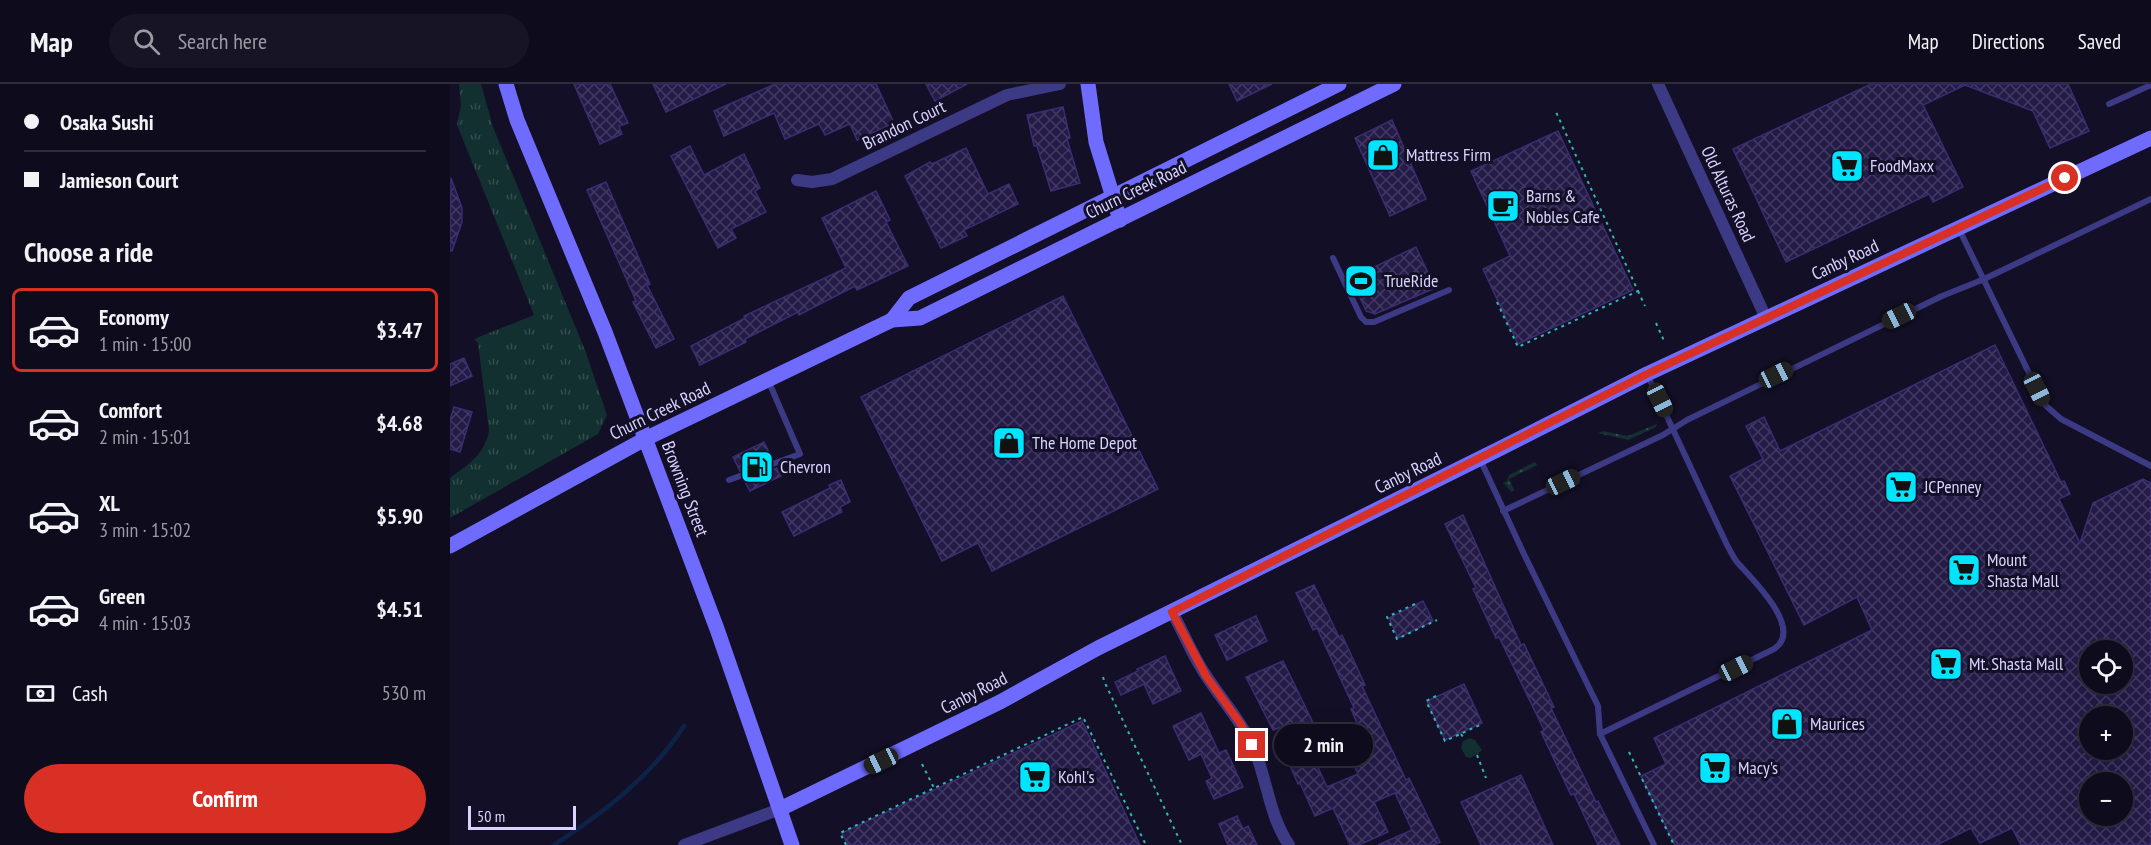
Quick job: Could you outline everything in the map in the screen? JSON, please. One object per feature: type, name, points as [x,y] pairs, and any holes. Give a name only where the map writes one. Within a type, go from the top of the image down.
[{"type":"street","name":"Browning Street","points":[[506,84],[516,120],[589,291],[717,629],[792,845]]},
{"type":"street","name":"Brandon Court","points":[[797,180],[812,183],[832,179],[1007,95],[1060,84]]},
{"type":"street","points":[[1088,84],[1096,142],[1120,220]]},
{"type":"street","name":"Churn Creek Road","points":[[892,320],[909,298],[1339,84]]},
{"type":"street","name":"Churn Creek Road","points":[[450,546],[645,439],[892,320],[920,318],[1394,84]]},
{"type":"street","name":"Old Alturas Road","points":[[1658,84],[1766,318]]},
{"type":"street","name":"Canby Road","points":[[684,845],[780,809],[1000,702],[1098,648],[1647,374],[2151,138]]},
{"type":"street","points":[[1172,612],[1206,676],[1240,723],[1252,745],[1259,761],[1277,824],[1289,845]]},
{"type":"lane","points":[[2109,104],[2151,85]]},
{"type":"lane","points":[[1503,511],[1942,296],[1982,280],[2151,199]]},
{"type":"lane","points":[[1958,228],[2048,409],[2068,424],[2151,466]]},
{"type":"lane","points":[[1333,258],[1361,317],[1366,322],[1374,322],[1449,290]]},
{"type":"lane","points":[[1600,734],[1774,650],[1779,646],[1783,635],[1783,628],[1768,595],[1736,560],[1727,545],[1647,374]]},
{"type":"lane","points":[[729,480],[800,454],[768,380]]},
{"type":"lane","points":[[1480,459],[1598,706],[1600,734],[1653,845]]},
{"type":"path","points":[[1556,112],[1646,306]]},
{"type":"path","points":[[1497,302],[1518,347],[1638,291]]},
{"type":"path","points":[[1656,323],[1665,343]]},
{"type":"path","points":[[1415,604],[1387,617],[1397,639],[1437,620]]},
{"type":"path","points":[[1104,677],[1182,845]]},
{"type":"path","points":[[1436,696],[1426,701],[1445,741],[1482,724]]},
{"type":"path","points":[[846,845],[840,833],[1083,717],[1146,845]]},
{"type":"path","points":[[1461,734],[1465,740]]},
{"type":"path","points":[[1629,752],[1674,845]]},
{"type":"path","points":[[1477,755],[1486,778]]},
{"type":"path","points":[[922,764],[934,788]]},
{"type":"green space","points":[[459,84],[481,84],[493,127],[585,350],[607,415],[598,434],[450,518],[450,478],[480,452],[489,430],[478,343],[474,339],[534,315],[457,125],[461,105]]},
{"type":"green space","points":[[1657,424],[1656,427],[1628,440],[1598,433],[1603,431],[1628,436]]},
{"type":"green space","points":[[1535,462],[1537,465],[1509,479],[1514,490],[1512,492],[1503,483],[1507,481],[1509,475]]},
{"type":"green space","points":[[1470,738],[1475,740],[1482,750],[1470,758],[1466,757],[1461,748],[1463,741]]},
{"type":"building","points":[[574,84],[610,84],[628,123],[619,126],[622,134],[600,144]]},
{"type":"building","points":[[653,84],[726,84],[666,112]]},
{"type":"building","points":[[775,84],[876,84],[894,123],[857,140],[850,124],[825,135],[819,124],[785,139],[774,113],[724,136],[714,111]]},
{"type":"building","points":[[926,84],[967,84],[935,101]]},
{"type":"building","points":[[1229,84],[1272,84],[1237,101]]},
{"type":"building","name":"FoodMaxx","points":[[1871,84],[2068,84],[2089,131],[2050,148],[2033,111],[1965,85],[1923,105],[1963,187],[1933,202],[1929,194],[1786,262],[1733,149]]},
{"type":"building","points":[[1063,107],[1070,138],[1067,139],[1080,183],[1051,191],[1037,146],[1034,146],[1027,115]]},
{"type":"building","points":[[1392,120],[1426,199],[1390,216],[1355,138]]},
{"type":"building","points":[[1558,131],[1633,290],[1518,344],[1483,269],[1510,256],[1471,171]]},
{"type":"building","points":[[690,146],[704,175],[744,154],[760,188],[755,191],[766,212],[731,229],[736,238],[718,248],[671,156]]},
{"type":"building","points":[[966,148],[988,194],[1009,184],[1018,204],[964,230],[967,236],[941,248],[905,176],[930,162],[932,164]]},
{"type":"building","points":[[451,178],[462,208],[462,222],[452,251],[450,251]]},
{"type":"building","points":[[606,182],[650,284],[647,285],[674,339],[656,348],[633,302],[636,301],[587,190]]},
{"type":"building","points":[[876,191],[890,220],[886,222],[908,266],[857,290],[855,286],[799,315],[798,312],[700,365],[691,346],[745,318],[744,316],[846,268],[822,218]]},
{"type":"building","points":[[1416,247],[1435,288],[1375,314],[1366,311],[1351,278]]},
{"type":"building","name":"The Home Depot","points":[[1063,296],[1158,489],[992,571],[978,543],[942,561],[861,397]]},
{"type":"building","name":"Mount Shasta Mall","points":[[1995,345],[2061,482],[2064,481],[2070,494],[2059,499],[2080,543],[2093,503],[2143,479],[2151,483],[2151,845],[2021,845],[2012,828],[1980,843],[1971,828],[1937,845],[1675,845],[1641,776],[1666,764],[1654,738],[1872,630],[1857,597],[1804,625],[1730,476],[1763,459],[1746,426],[1764,417],[1780,451]]},
{"type":"building","points":[[464,358],[472,376],[450,386],[450,364]]},
{"type":"building","points":[[454,407],[472,412],[460,452],[450,449],[450,420]]},
{"type":"building","points":[[764,442],[772,458],[740,471],[733,457]]},
{"type":"building","points":[[777,468],[781,476],[750,491],[744,480]]},
{"type":"building","points":[[841,480],[850,502],[840,507],[842,512],[794,536],[782,512]]},
{"type":"building","points":[[1463,515],[1521,645],[1524,644],[1554,707],[1551,708],[1596,802],[1598,801],[1620,845],[1598,845],[1541,732],[1544,730],[1499,637],[1496,638],[1473,589],[1476,588],[1445,524]]},
{"type":"building","points":[[1314,585],[1339,637],[1342,635],[1365,685],[1362,686],[1406,780],[1409,778],[1440,842],[1433,845],[1378,845],[1412,830],[1395,793],[1374,802],[1388,832],[1359,845],[1350,845],[1333,808],[1315,816],[1288,761],[1298,757],[1284,726],[1273,730],[1246,677],[1283,661],[1321,739],[1357,723],[1351,709],[1354,708],[1317,628],[1313,630],[1296,593]],"holes":[[[1348,752],[1358,774],[1327,787],[1317,765]]]},
{"type":"building","points":[[1423,601],[1433,621],[1398,638],[1389,618]]},
{"type":"building","points":[[1256,616],[1267,641],[1227,660],[1215,635]]},
{"type":"building","points":[[1165,656],[1181,691],[1153,704],[1144,684],[1121,695],[1115,682]]},
{"type":"building","points":[[1464,684],[1482,723],[1445,740],[1427,701]]},
{"type":"building","points":[[1201,713],[1219,753],[1226,750],[1243,787],[1214,799],[1206,781],[1212,778],[1201,754],[1189,760],[1173,726]]},
{"type":"building","name":"Kohl's","points":[[1082,721],[1140,845],[848,845],[842,833]]},
{"type":"building","points":[[1521,775],[1553,845],[1481,845],[1461,802]]},
{"type":"building","points":[[1237,816],[1243,829],[1248,826],[1257,845],[1228,845],[1219,824]]},
{"type":"waterway","points":[[554,845],[591,820],[642,777],[684,726]]},
{"type":"place","name":"Mattress Firm","points":[[1383,155]]},
{"type":"place","name":"FoodMaxx","points":[[1847,166]]},
{"type":"place","name":"Barns & Nobles Cafe","points":[[1503,206]]},
{"type":"place","name":"TrueRide","points":[[1361,281]]},
{"type":"place","name":"The Home Depot","points":[[1009,443]]},
{"type":"place","name":"Chevron","points":[[757,467]]},
{"type":"place","name":"JCPenney","points":[[1901,487]]},
{"type":"place","name":"Mount Shasta Mall","points":[[1964,570]]},
{"type":"place","name":"Mt. Shasta Mall","points":[[1946,664]]},
{"type":"place","name":"Maurices","points":[[1787,724]]},
{"type":"place","name":"Macy's","points":[[1715,768]]},
{"type":"place","name":"Kohl's","points":[[1035,777]]},
{"type":"route","points":[[1252,745],[1240,723],[1206,676],[1172,612],[1647,374],[2065,178]]}]
